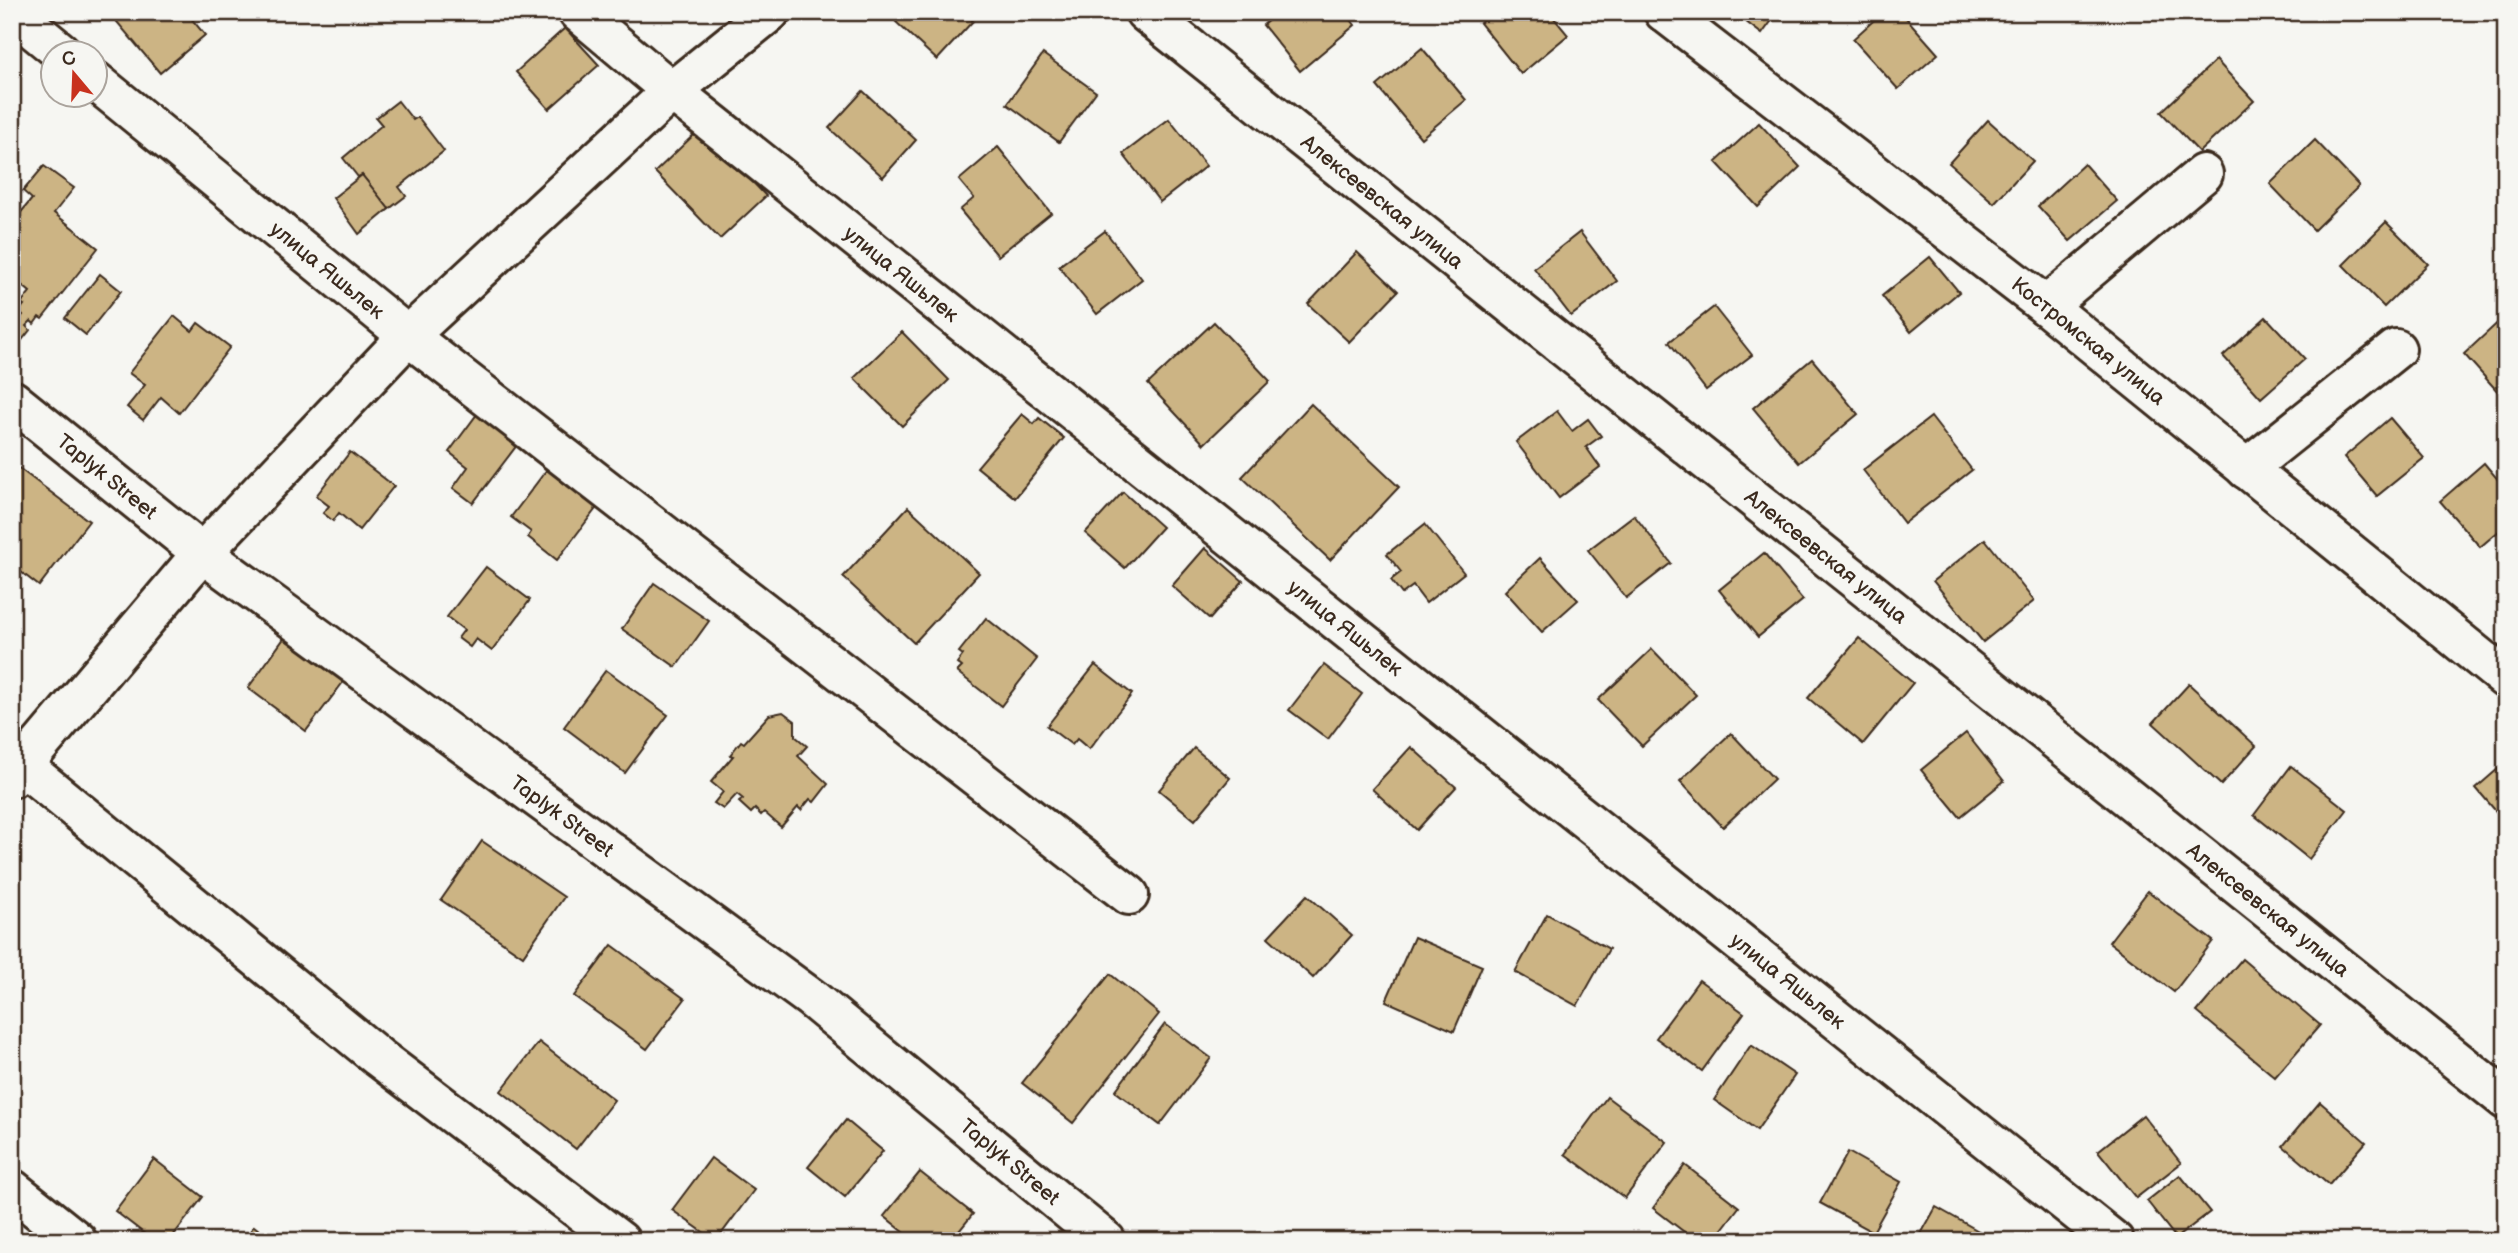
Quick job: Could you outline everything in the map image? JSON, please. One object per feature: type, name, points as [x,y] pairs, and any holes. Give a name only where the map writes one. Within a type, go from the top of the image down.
[{"type":"street","points":[[12,12],[44,38]]},
{"type":"street","name":"улица Яшьлек","points":[[578,12],[672,91],[2114,1241]]},
{"type":"street","points":[[620,1241],[378,1057],[16,766],[202,553],[408,336],[672,91],[770,12]]},
{"type":"street","name":"Алексеевская улица","points":[[1145,12],[2506,1100]]},
{"type":"street","name":"Костромская улица","points":[[1664,12],[2046,306],[2506,679]]},
{"type":"street","name":"улица Яшьлек","points":[[108,91],[408,336],[1129,895]]},
{"type":"street","points":[[2046,306],[2203,174]]},
{"type":"street","points":[[2246,469],[2396,349]]},
{"type":"street","name":"Taplyk Street","points":[[12,400],[202,553],[811,998],[1105,1241]]},
{"type":"street","points":[[12,1189],[77,1241]]},
{"type":"building","points":[[117,12],[186,12],[205,35],[160,73],[112,16]]},
{"type":"building","points":[[905,12],[963,12],[973,21],[937,60],[896,22]]},
{"type":"building","points":[[1278,12],[1345,12],[1355,25],[1300,71],[1263,25]]},
{"type":"building","points":[[1494,12],[1549,12],[1568,35],[1521,74],[1480,23]]},
{"type":"building","points":[[1733,12],[1778,12],[1762,34]]},
{"type":"building","points":[[1883,12],[1901,12],[1938,54],[1898,89],[1853,39]]},
{"type":"building","points":[[565,28],[599,65],[549,109],[516,72]]},
{"type":"building","points":[[1422,48],[1466,100],[1421,138],[1377,86]]},
{"type":"building","points":[[1043,54],[1096,92],[1059,142],[1007,104]]},
{"type":"building","points":[[2216,60],[2254,101],[2199,152],[2161,112]]},
{"type":"building","points":[[863,91],[916,140],[883,177],[829,128]]},
{"type":"building","points":[[398,101],[413,120],[418,117],[444,151],[399,187],[406,196],[389,209],[362,175],[358,177],[343,158],[382,125],[376,118]]},
{"type":"building","points":[[1169,119],[1206,166],[1160,202],[1123,154]]},
{"type":"building","points":[[1988,120],[2033,161],[1994,203],[1949,163]]},
{"type":"building","points":[[1759,123],[1800,167],[1758,207],[1716,162]]},
{"type":"building","points":[[701,128],[766,196],[720,239],[655,172]]},
{"type":"building","points":[[2315,140],[2359,186],[2314,230],[2270,184]]},
{"type":"building","points":[[998,147],[1051,213],[998,256],[960,210],[974,198],[959,180]]},
{"type":"building","points":[[2084,164],[2117,201],[2070,241],[2038,206]]},
{"type":"building","points":[[44,166],[74,188],[54,213],[98,248],[42,319],[39,317],[34,324],[31,321],[26,326],[30,330],[22,340],[12,332],[12,326],[23,315],[19,311],[24,305],[21,303],[30,292],[12,277],[12,223],[32,199],[23,191]]},
{"type":"building","points":[[362,175],[389,209],[359,234],[333,198]]},
{"type":"building","points":[[2386,222],[2428,264],[2384,307],[2343,265]]},
{"type":"building","points":[[1105,231],[1142,279],[1097,314],[1059,266]]},
{"type":"building","points":[[1580,232],[1617,281],[1571,316],[1534,268]]},
{"type":"building","points":[[1357,252],[1398,291],[1349,342],[1308,304]]},
{"type":"building","points":[[1930,257],[1959,292],[1911,332],[1882,296]]},
{"type":"building","points":[[100,274],[121,291],[86,335],[65,318]]},
{"type":"building","points":[[1714,307],[1752,355],[1706,390],[1669,342]]},
{"type":"building","points":[[2506,315],[2506,386],[2499,393],[2464,354]]},
{"type":"building","points":[[174,316],[192,331],[198,323],[230,347],[179,413],[161,397],[143,420],[127,407],[145,385],[129,373]]},
{"type":"building","points":[[2266,317],[2305,359],[2261,398],[2223,356]]},
{"type":"building","points":[[1214,322],[1270,381],[1204,444],[1148,384]]},
{"type":"building","points":[[902,332],[949,380],[902,426],[854,378]]},
{"type":"building","points":[[1812,359],[1858,414],[1799,463],[1753,408]]},
{"type":"building","points":[[486,402],[527,432],[473,503],[453,488],[468,467],[449,452]]},
{"type":"building","points":[[1311,404],[1399,487],[1330,560],[1242,477]]},
{"type":"building","points":[[1557,411],[1572,431],[1588,419],[1601,436],[1586,447],[1600,467],[1559,498],[1516,442]]},
{"type":"building","points":[[1022,414],[1034,424],[1039,418],[1064,438],[1015,498],[977,467]]},
{"type":"building","points":[[1931,417],[1972,470],[1904,523],[1863,470]]},
{"type":"building","points":[[2390,418],[2424,458],[2377,496],[2344,457]]},
{"type":"building","points":[[350,452],[394,486],[359,530],[339,513],[333,521],[323,513],[329,506],[316,496]]},
{"type":"building","points":[[2484,463],[2506,489],[2506,525],[2480,547],[2440,501]]},
{"type":"building","points":[[16,466],[89,521],[39,586],[12,565],[12,471]]},
{"type":"building","points":[[548,468],[598,506],[557,560],[528,537],[531,532],[511,517]]},
{"type":"building","points":[[1123,492],[1162,527],[1125,568],[1085,533]]},
{"type":"building","points":[[908,507],[979,573],[914,643],[843,577]]},
{"type":"building","points":[[1634,515],[1671,563],[1626,598],[1588,550]]},
{"type":"building","points":[[1425,524],[1464,573],[1426,603],[1413,586],[1402,594],[1391,580],[1401,572],[1387,554]]},
{"type":"building","points":[[1985,539],[2034,601],[1983,642],[1933,581]]},
{"type":"building","points":[[1205,548],[1243,581],[1210,619],[1172,586]]},
{"type":"building","points":[[1764,553],[1803,600],[1758,637],[1719,590]]},
{"type":"building","points":[[1540,558],[1578,600],[1542,632],[1505,591]]},
{"type":"building","points":[[486,567],[530,600],[492,651],[476,639],[470,647],[458,638],[464,630],[447,617]]},
{"type":"building","points":[[654,583],[709,621],[676,667],[622,629]]},
{"type":"building","points":[[986,618],[1037,659],[1001,706],[957,672],[962,667],[957,663],[963,655],[959,652]]},
{"type":"building","points":[[285,637],[344,681],[306,731],[248,688]]},
{"type":"building","points":[[1859,638],[1913,683],[1863,744],[1808,698]]},
{"type":"building","points":[[1652,649],[1696,695],[1642,746],[1598,700]]},
{"type":"building","points":[[1095,665],[1132,694],[1089,749],[1077,739],[1072,745],[1047,726]]},
{"type":"building","points":[[1324,665],[1362,694],[1328,739],[1289,710]]},
{"type":"building","points":[[606,670],[668,715],[625,773],[564,727]]},
{"type":"building","points":[[2189,684],[2256,746],[2221,785],[2153,723]]},
{"type":"building","points":[[783,712],[795,721],[795,736],[807,746],[798,756],[828,784],[814,802],[810,799],[801,810],[798,807],[781,827],[764,812],[761,815],[755,809],[751,813],[739,802],[743,799],[737,794],[723,809],[714,803],[723,792],[711,782],[733,756],[730,755],[741,741],[744,743],[769,715]]},
{"type":"building","points":[[1731,733],[1774,779],[1723,827],[1680,781]]},
{"type":"building","points":[[1966,733],[2004,781],[1960,817],[1921,770]]},
{"type":"building","points":[[1411,747],[1456,787],[1417,830],[1372,789]]},
{"type":"building","points":[[1194,748],[1230,778],[1195,820],[1159,790]]},
{"type":"building","points":[[2506,762],[2506,823],[2476,788]]},
{"type":"building","points":[[2291,766],[2347,810],[2309,859],[2254,815]]},
{"type":"building","points":[[482,841],[564,897],[523,956],[441,900]]},
{"type":"building","points":[[2148,891],[2213,941],[2174,992],[2109,942]]},
{"type":"building","points":[[1307,895],[1352,935],[1313,978],[1268,937]]},
{"type":"building","points":[[1547,914],[1609,949],[1577,1006],[1515,972]]},
{"type":"building","points":[[1414,937],[1482,966],[1454,1031],[1386,1001]]},
{"type":"building","points":[[612,945],[685,999],[647,1049],[574,996]]},
{"type":"building","points":[[2242,959],[2320,1025],[2275,1077],[2197,1012]]},
{"type":"building","points":[[1110,974],[1159,1014],[1073,1123],[1022,1083]]},
{"type":"building","points":[[1699,980],[1744,1013],[1702,1071],[1656,1038]]},
{"type":"building","points":[[1165,1024],[1211,1058],[1160,1125],[1115,1091]]},
{"type":"building","points":[[539,1042],[614,1100],[576,1149],[501,1091]]},
{"type":"building","points":[[1751,1045],[1795,1075],[1757,1130],[1714,1100]]},
{"type":"building","points":[[1607,1097],[1667,1142],[1625,1198],[1565,1154]]},
{"type":"building","points":[[2320,1102],[2366,1142],[2329,1185],[2283,1146]]},
{"type":"building","points":[[2143,1115],[2181,1163],[2136,1198],[2098,1151]]},
{"type":"building","points":[[846,1120],[883,1151],[845,1197],[808,1167]]},
{"type":"building","points":[[1848,1152],[1901,1182],[1873,1232],[1820,1203]]},
{"type":"building","points":[[711,1158],[754,1190],[716,1241],[672,1210]]},
{"type":"building","points":[[154,1159],[203,1197],[169,1241],[154,1241],[115,1211]]},
{"type":"building","points":[[1685,1165],[1739,1207],[1713,1241],[1696,1241],[1653,1208]]},
{"type":"building","points":[[920,1172],[973,1214],[951,1241],[915,1241],[884,1216]]},
{"type":"building","points":[[2180,1175],[2210,1212],[2176,1238],[2147,1201]]},
{"type":"building","points":[[1936,1207],[1989,1237],[1987,1241],[1917,1241]]},
{"type":"building","points":[[254,1226],[273,1241],[243,1241]]}]
